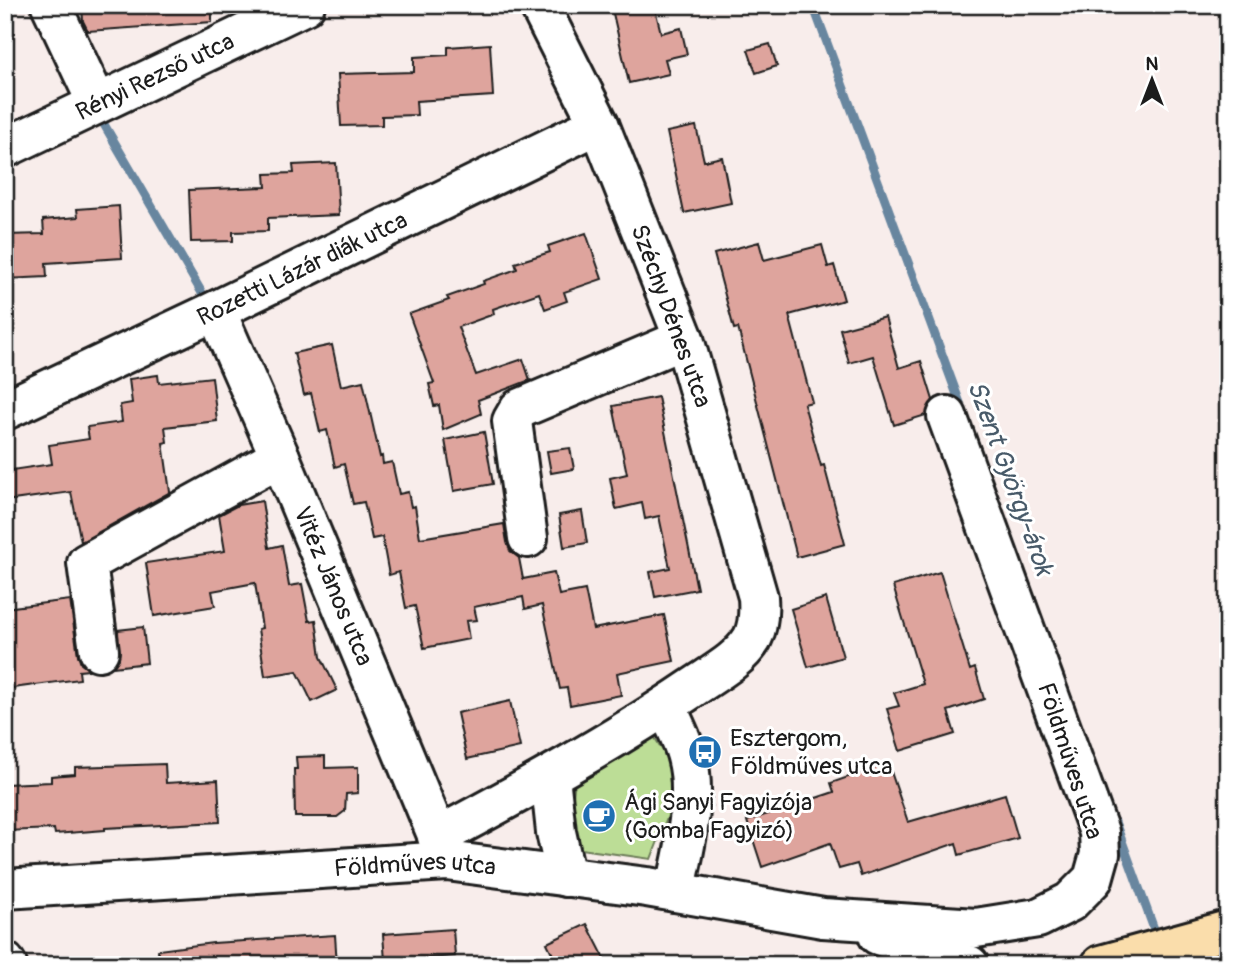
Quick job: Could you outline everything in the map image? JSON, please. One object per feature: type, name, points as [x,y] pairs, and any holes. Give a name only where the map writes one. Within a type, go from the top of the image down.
[{"type":"main road","points":[[1131,957],[1228,930]]},
{"type":"street","points":[[51,5],[97,103]]},
{"type":"street","name":"Rényi Rezső utca","points":[[5,148],[304,5]]},
{"type":"street","name":"Széchy Dénes utca","points":[[539,5],[599,124],[684,339],[758,597],[759,619],[752,639]]},
{"type":"street","name":"Rozetti Lázár diák utca","points":[[5,410],[216,311],[599,124]]},
{"type":"street","name":"Vitéz János utca","points":[[216,311],[280,457],[442,849]]},
{"type":"street","points":[[528,538],[512,421],[519,409],[684,339]]},
{"type":"street","name":"Földműves utca","points":[[5,889],[442,849],[566,877],[675,892],[822,918],[976,928],[1038,918],[1070,902],[1093,879],[1100,854],[1099,832],[947,416]]},
{"type":"street","points":[[99,651],[87,563],[280,457]]},
{"type":"street","name":"Földműves utca","points":[[442,849],[550,776],[666,706],[733,660],[752,639]]},
{"type":"street","points":[[666,706],[688,758],[691,800],[687,836],[675,892]]},
{"type":"street","points":[[550,776],[556,832],[566,877]]},
{"type":"street","name":"Földműves utca","points":[[822,918],[866,952],[898,957],[935,956],[969,965]]},
{"type":"green space","points":[[645,736],[655,738],[669,761],[671,808],[651,859],[581,849],[571,813],[575,780]]},
{"type":"building","points":[[82,5],[212,5],[212,22],[88,31],[83,21]]},
{"type":"building","points":[[630,5],[654,5],[661,33],[681,28],[687,54],[665,59],[669,74],[629,83],[612,9]]},
{"type":"building","points":[[490,44],[493,96],[416,101],[417,115],[382,116],[382,125],[341,126],[338,74],[414,72],[414,57],[448,55],[448,47]]},
{"type":"building","points":[[770,44],[777,66],[756,73],[748,50]]},
{"type":"building","points":[[696,126],[704,161],[722,157],[731,203],[684,213],[667,132]]},
{"type":"building","points":[[336,163],[339,215],[268,218],[268,231],[233,232],[233,241],[191,242],[189,190],[266,187],[265,174],[294,173],[293,165]]},
{"type":"building","points":[[119,206],[122,258],[46,263],[47,277],[5,279],[5,235],[44,234],[43,220],[78,217],[77,209]]},
{"type":"building","points":[[586,233],[602,279],[564,292],[567,301],[545,309],[539,293],[493,309],[494,314],[458,327],[476,375],[523,359],[530,380],[478,400],[481,414],[443,430],[439,405],[434,406],[429,384],[434,383],[409,314],[449,300],[447,297],[517,269],[515,263],[550,252],[548,246]]},
{"type":"building","points":[[759,242],[764,260],[822,245],[828,267],[834,265],[844,300],[789,315],[812,402],[804,404],[845,544],[797,557],[738,328],[734,329],[714,254]]},
{"type":"building","points":[[885,317],[899,368],[921,361],[933,400],[926,415],[894,425],[873,356],[849,363],[840,329]]},
{"type":"building","points":[[332,345],[341,386],[363,381],[380,457],[382,456],[383,464],[392,462],[399,494],[408,492],[411,507],[415,506],[420,538],[504,524],[510,551],[519,558],[523,579],[554,573],[559,595],[585,590],[593,629],[664,615],[674,661],[617,673],[621,695],[570,705],[567,688],[560,689],[542,605],[525,609],[523,597],[474,607],[477,620],[466,621],[469,639],[424,648],[415,606],[406,608],[399,572],[389,575],[382,537],[372,539],[364,502],[353,504],[344,464],[335,467],[327,430],[320,432],[311,393],[304,395],[294,353]]},
{"type":"building","points":[[158,375],[159,383],[212,377],[217,421],[165,427],[167,442],[163,443],[170,492],[81,542],[71,492],[5,501],[5,471],[52,464],[49,445],[89,439],[87,427],[122,422],[120,405],[132,403],[129,379]]},
{"type":"building","points":[[658,397],[697,589],[655,597],[650,572],[670,568],[659,516],[645,519],[642,503],[616,509],[610,478],[627,474],[613,406]]},
{"type":"building","points":[[484,432],[493,484],[454,491],[445,440]]},
{"type":"building","points":[[570,448],[574,469],[551,473],[547,451]]},
{"type":"building","points":[[262,501],[269,548],[282,545],[289,586],[302,584],[309,621],[316,620],[321,657],[337,690],[312,702],[297,671],[265,676],[258,629],[262,628],[255,583],[212,591],[215,606],[154,616],[146,563],[225,551],[219,515],[238,505]]},
{"type":"building","points":[[582,511],[587,543],[564,547],[559,515]]},
{"type":"building","points":[[940,572],[970,670],[975,668],[984,699],[948,711],[955,734],[900,751],[887,709],[899,706],[894,693],[923,684],[893,586]]},
{"type":"building","points":[[826,598],[843,657],[808,667],[791,609]]},
{"type":"building","points":[[70,600],[78,655],[81,664],[89,670],[79,671],[80,679],[5,689],[5,608]]},
{"type":"building","points":[[143,627],[147,663],[113,667],[119,659],[118,630]]},
{"type":"building","points":[[510,701],[520,747],[467,759],[457,713]]},
{"type":"building","points":[[325,756],[325,768],[358,767],[358,793],[346,794],[345,811],[337,817],[295,817],[296,757]]},
{"type":"building","points":[[888,763],[908,822],[1005,794],[1018,838],[959,855],[956,843],[861,876],[857,864],[839,869],[830,843],[762,867],[747,821],[834,792],[831,783]]},
{"type":"building","points":[[165,764],[166,783],[218,780],[220,822],[105,828],[55,834],[54,829],[5,831],[5,784],[51,782],[51,776],[75,774],[75,767]]},
{"type":"building","points":[[587,924],[608,965],[558,965],[547,943]]},
{"type":"building","points":[[453,929],[455,956],[385,961],[383,934]]},
{"type":"building","points":[[335,935],[337,965],[159,965],[158,950],[213,943]]},
{"type":"waterway","name":"Szent György-árok","points":[[813,5],[963,411]]},
{"type":"waterway","points":[[98,114],[209,305]]},
{"type":"waterway","name":"Szent György-árok","points":[[1115,822],[1158,940]]},
{"type":"place","name":"Esztergom, Földműves utca","points":[[705,752]]},
{"type":"place","name":"Ági Sanyi Fagyizója (Gomba Fagyizó)","points":[[599,816]]}]
